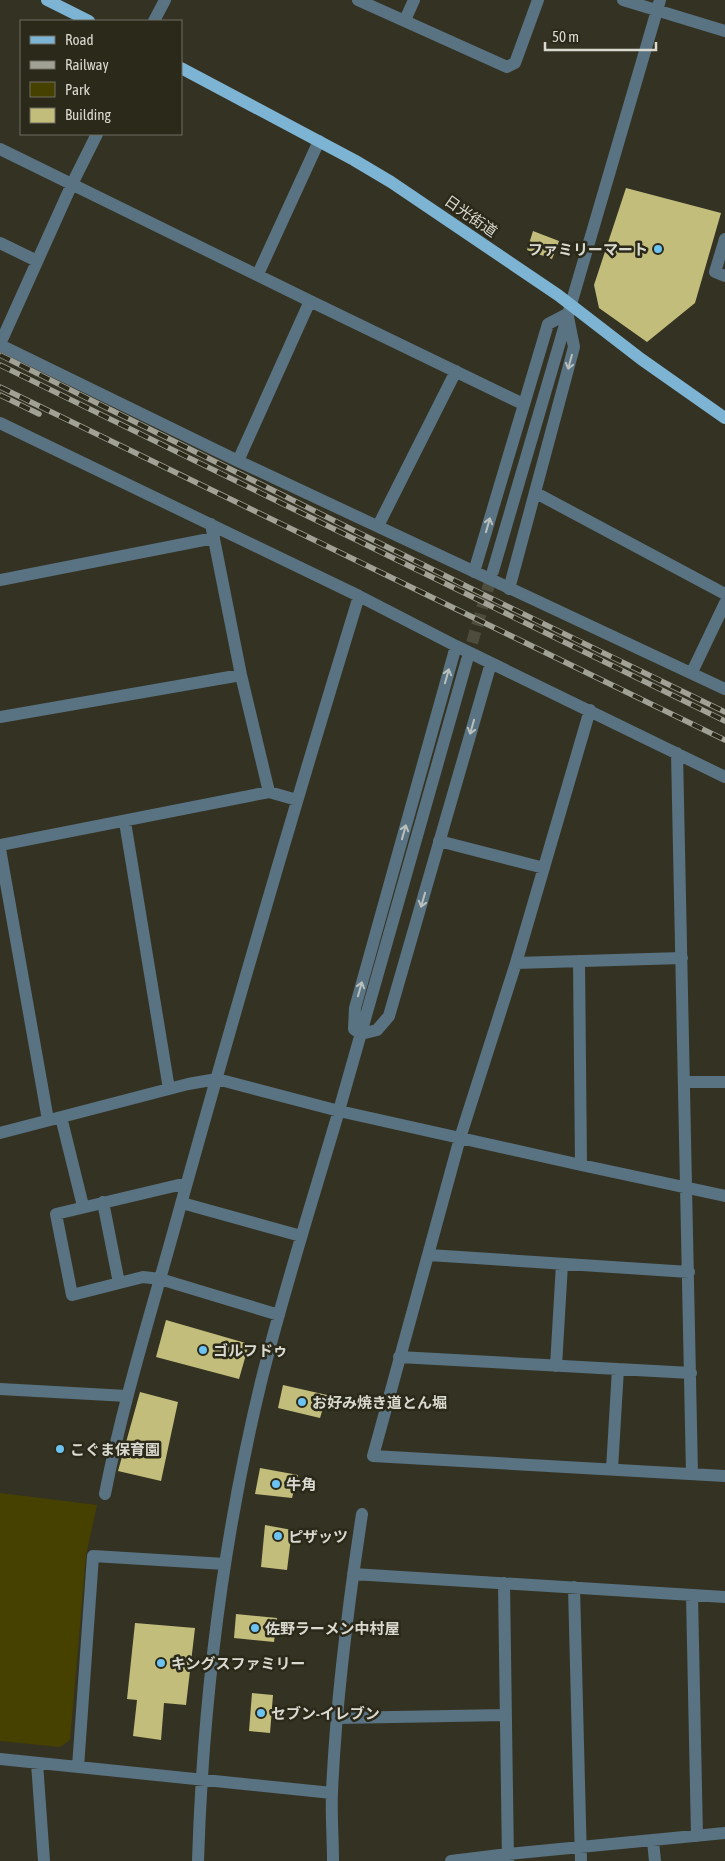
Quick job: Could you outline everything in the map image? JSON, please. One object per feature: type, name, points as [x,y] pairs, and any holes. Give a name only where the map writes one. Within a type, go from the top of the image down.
[{"type":"main road","points":[[46,0],[87,20]]},
{"type":"main road","name":"日光街道","points":[[182,69],[392,182],[568,309],[725,418]]},
{"type":"street","points":[[155,20],[165,0]]},
{"type":"street","points":[[358,0],[507,67],[514,63],[538,0]]},
{"type":"street","points":[[405,20],[414,0]]},
{"type":"street","points":[[623,0],[658,5],[725,31]]},
{"type":"street","points":[[493,571],[658,5]]},
{"type":"street","points":[[96,135],[72,184],[0,344],[238,461],[725,689]]},
{"type":"street","points":[[258,274],[319,141]]},
{"type":"street","points":[[0,149],[523,404]]},
{"type":"street","points":[[725,239],[715,272],[725,276]]},
{"type":"street","points":[[0,244],[37,261]]},
{"type":"street","points":[[238,461],[310,301]]},
{"type":"street","points":[[474,572],[548,324],[568,309]]},
{"type":"street","points":[[509,589],[574,346],[568,309]]},
{"type":"street","points":[[378,526],[456,371]]},
{"type":"street","points":[[0,423],[359,596],[456,646],[725,777]]},
{"type":"street","points":[[536,493],[725,594]]},
{"type":"street","points":[[211,524],[241,675],[269,792]]},
{"type":"street","points":[[0,580],[214,538]]},
{"type":"street","points":[[105,1494],[113,1450],[127,1396],[216,1079],[297,800],[359,596]]},
{"type":"street","points":[[692,672],[725,603]]},
{"type":"street","points":[[361,1034],[354,1029],[355,1008],[456,646]]},
{"type":"street","points":[[198,1861],[201,1780],[219,1602],[235,1506],[259,1391],[301,1236],[339,1111],[467,660]]},
{"type":"street","points":[[361,1034],[376,1030],[389,1016],[491,663]]},
{"type":"street","points":[[0,717],[241,675]]},
{"type":"street","points":[[590,710],[516,962],[460,1138],[373,1456],[725,1476]]},
{"type":"street","points":[[677,753],[692,1474]]},
{"type":"street","points":[[0,845],[125,822],[269,792],[297,800]]},
{"type":"street","points":[[125,822],[169,1089]]},
{"type":"street","points":[[439,842],[544,868]]},
{"type":"street","points":[[0,849],[48,1120]]},
{"type":"street","points":[[516,962],[682,958]]},
{"type":"street","points":[[579,961],[581,1166]]},
{"type":"street","points":[[0,1133],[169,1089],[216,1079],[339,1111],[581,1166],[725,1196]]},
{"type":"street","points":[[684,1082],[725,1082]]},
{"type":"street","points":[[61,1117],[83,1206]]},
{"type":"street","points":[[187,1183],[83,1206],[56,1214],[72,1294],[143,1277],[160,1279],[280,1315]]},
{"type":"street","points":[[103,1202],[119,1283]]},
{"type":"street","points":[[182,1203],[301,1236]]},
{"type":"street","points":[[429,1255],[689,1272]]},
{"type":"street","points":[[556,1366],[562,1264]]},
{"type":"street","points":[[399,1356],[690,1373]]},
{"type":"street","points":[[612,1470],[618,1369]]},
{"type":"street","points":[[0,1390],[127,1396]]},
{"type":"street","points":[[333,1861],[332,1793],[337,1718],[353,1574],[362,1514]]},
{"type":"street","points":[[78,1767],[93,1556],[225,1564]]},
{"type":"street","points":[[353,1574],[725,1597]]},
{"type":"street","points":[[504,1583],[508,1858]]},
{"type":"street","points":[[574,1587],[581,1861]]},
{"type":"street","points":[[692,1595],[697,1836]]},
{"type":"street","points":[[337,1718],[506,1715]]},
{"type":"street","points":[[0,1760],[332,1793]]},
{"type":"street","points":[[37,1763],[44,1861]]},
{"type":"street","points":[[451,1861],[508,1858],[581,1847],[725,1834]]},
{"type":"street","points":[[653,1841],[655,1861]]},
{"type":"green space","points":[[0,1493],[97,1505],[86,1555],[70,1740],[60,1747],[0,1741]]},
{"type":"building","name":"ファミリーマート","points":[[626,188],[721,213],[695,303],[647,342],[599,308],[594,285]]},
{"type":"building","points":[[533,231],[559,241],[552,259],[527,250]]},
{"type":"building","name":"ゴルフドゥ","points":[[166,1320],[249,1344],[239,1379],[156,1357]]},
{"type":"building","name":"お好み焼き道とん堀","points":[[283,1385],[327,1395],[320,1418],[278,1408]]},
{"type":"building","points":[[140,1392],[178,1402],[161,1481],[118,1471]]},
{"type":"building","name":"牛角","points":[[260,1468],[298,1475],[292,1498],[255,1494]]},
{"type":"building","points":[[265,1525],[292,1530],[287,1570],[261,1567]]},
{"type":"building","name":"佐野ラーメン中村屋","points":[[236,1614],[277,1618],[274,1642],[234,1638]]},
{"type":"building","name":"キングスファミリー","points":[[135,1623],[195,1628],[186,1705],[164,1703],[161,1740],[133,1736],[137,1700],[127,1699]]},
{"type":"building","name":"セブン-イレブン","points":[[252,1693],[273,1695],[270,1733],[249,1731]]},
{"type":"tunnel","points":[[467,660],[493,571]]},
{"type":"railway","points":[[0,355],[725,712]]},
{"type":"railway","points":[[0,365],[725,721]]},
{"type":"railway","points":[[0,387],[725,740]]},
{"type":"railway","points":[[0,395],[39,414]]},
{"type":"place","name":"ファミリーマート","points":[[658,249]]},
{"type":"place","name":"ゴルフドゥ","points":[[203,1350]]},
{"type":"place","name":"お好み焼き道とん堀","points":[[302,1402]]},
{"type":"place","name":"こぐま保育園","points":[[60,1449]]},
{"type":"place","name":"牛角","points":[[276,1484]]},
{"type":"place","name":"ピザッツ","points":[[278,1536]]},
{"type":"place","name":"佐野ラーメン中村屋","points":[[255,1628]]},
{"type":"place","name":"キングスファミリー","points":[[161,1663]]},
{"type":"place","name":"セブン-イレブン","points":[[261,1713]]}]
